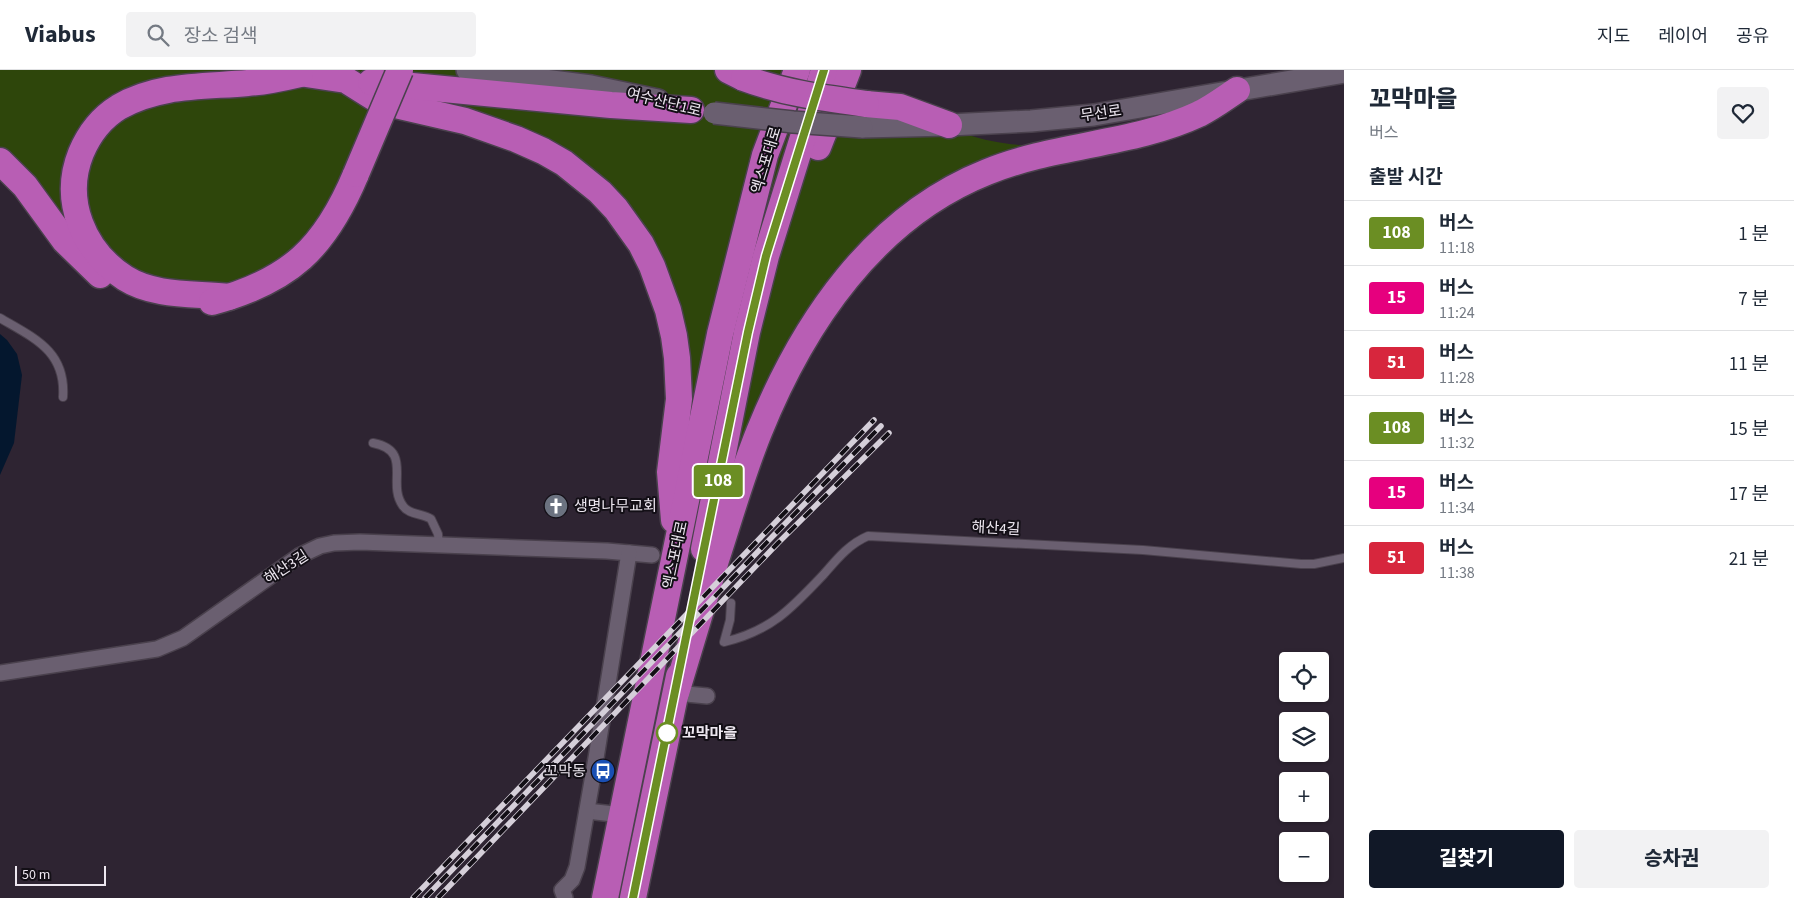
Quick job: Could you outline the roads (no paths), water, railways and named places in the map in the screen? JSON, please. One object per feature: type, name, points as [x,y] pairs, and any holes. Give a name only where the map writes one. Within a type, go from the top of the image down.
[{"type":"highway","points":[[0,161],[25,186],[70,248],[100,275],[121,289],[141,297],[191,305],[207,303],[264,285],[285,272],[303,257],[327,229],[336,216],[356,174],[400,70]]},
{"type":"highway","points":[[765,155],[781,70]]},
{"type":"highway","name":"엑스포대로","points":[[605,898],[720,334],[765,155],[797,70]]},
{"type":"highway","name":"엑스포대로","points":[[633,898],[748,332],[766,256],[824,70]]},
{"type":"highway","points":[[748,332],[774,280],[809,172],[848,70]]},
{"type":"highway","points":[[229,297],[174,292],[133,282],[116,270],[90,242],[78,218],[73,186],[76,164],[88,138],[106,116],[120,106],[146,94],[187,87],[249,83],[290,72],[346,80],[703,112]]},
{"type":"highway","points":[[736,74],[770,87],[807,96],[864,116],[900,107],[949,125]]},
{"type":"highway","points":[[346,80],[373,97],[387,103],[465,121],[516,139],[543,151],[583,177],[600,192],[627,223],[641,244],[652,266],[668,310],[675,343],[679,384],[678,413],[670,472],[677,547]]},
{"type":"highway","points":[[676,693],[740,484],[760,430],[782,382],[812,327],[834,294],[860,261],[882,240],[931,201],[969,180],[1006,164],[1160,128],[1198,114],[1237,90]]},
{"type":"street","name":"여수산단1로","points":[[467,70],[613,90],[703,112],[793,122],[864,116]]},
{"type":"street","name":"무선로","points":[[949,125],[1031,121],[1094,115],[1340,73]]},
{"type":"street","name":"해산3길","points":[[0,673],[157,649],[172,644],[184,638],[299,556],[320,546],[334,543],[360,542],[652,555]]},
{"type":"street","points":[[565,898],[562,890],[576,874],[588,812],[629,553]]},
{"type":"street","points":[[676,693],[708,696]]},
{"type":"street","points":[[588,812],[622,815]]},
{"type":"lane","points":[[0,318],[34,337],[57,362],[63,379],[63,397]]},
{"type":"lane","points":[[373,443],[385,446],[394,455],[401,503],[408,510],[431,519],[438,534],[439,545]]},
{"type":"lane","name":"해산4길","points":[[731,603],[730,620],[724,642],[750,634],[776,620],[794,606],[846,550],[860,539],[868,536],[1144,550],[1301,564],[1314,564],[1344,558]]},
{"type":"water","points":[[0,334],[17,354],[22,375],[14,443],[0,475]]},
{"type":"railway","points":[[413,898],[874,420]]},
{"type":"railway","points":[[425,898],[881,426]]},
{"type":"railway","points":[[438,898],[778,543],[889,433]]},
{"type":"place","name":"생명나무교회","points":[[556,506]]},
{"type":"place","name":"꼬막마을","points":[[667,733]]},
{"type":"place","name":"꼬막동","points":[[603,771]]}]
